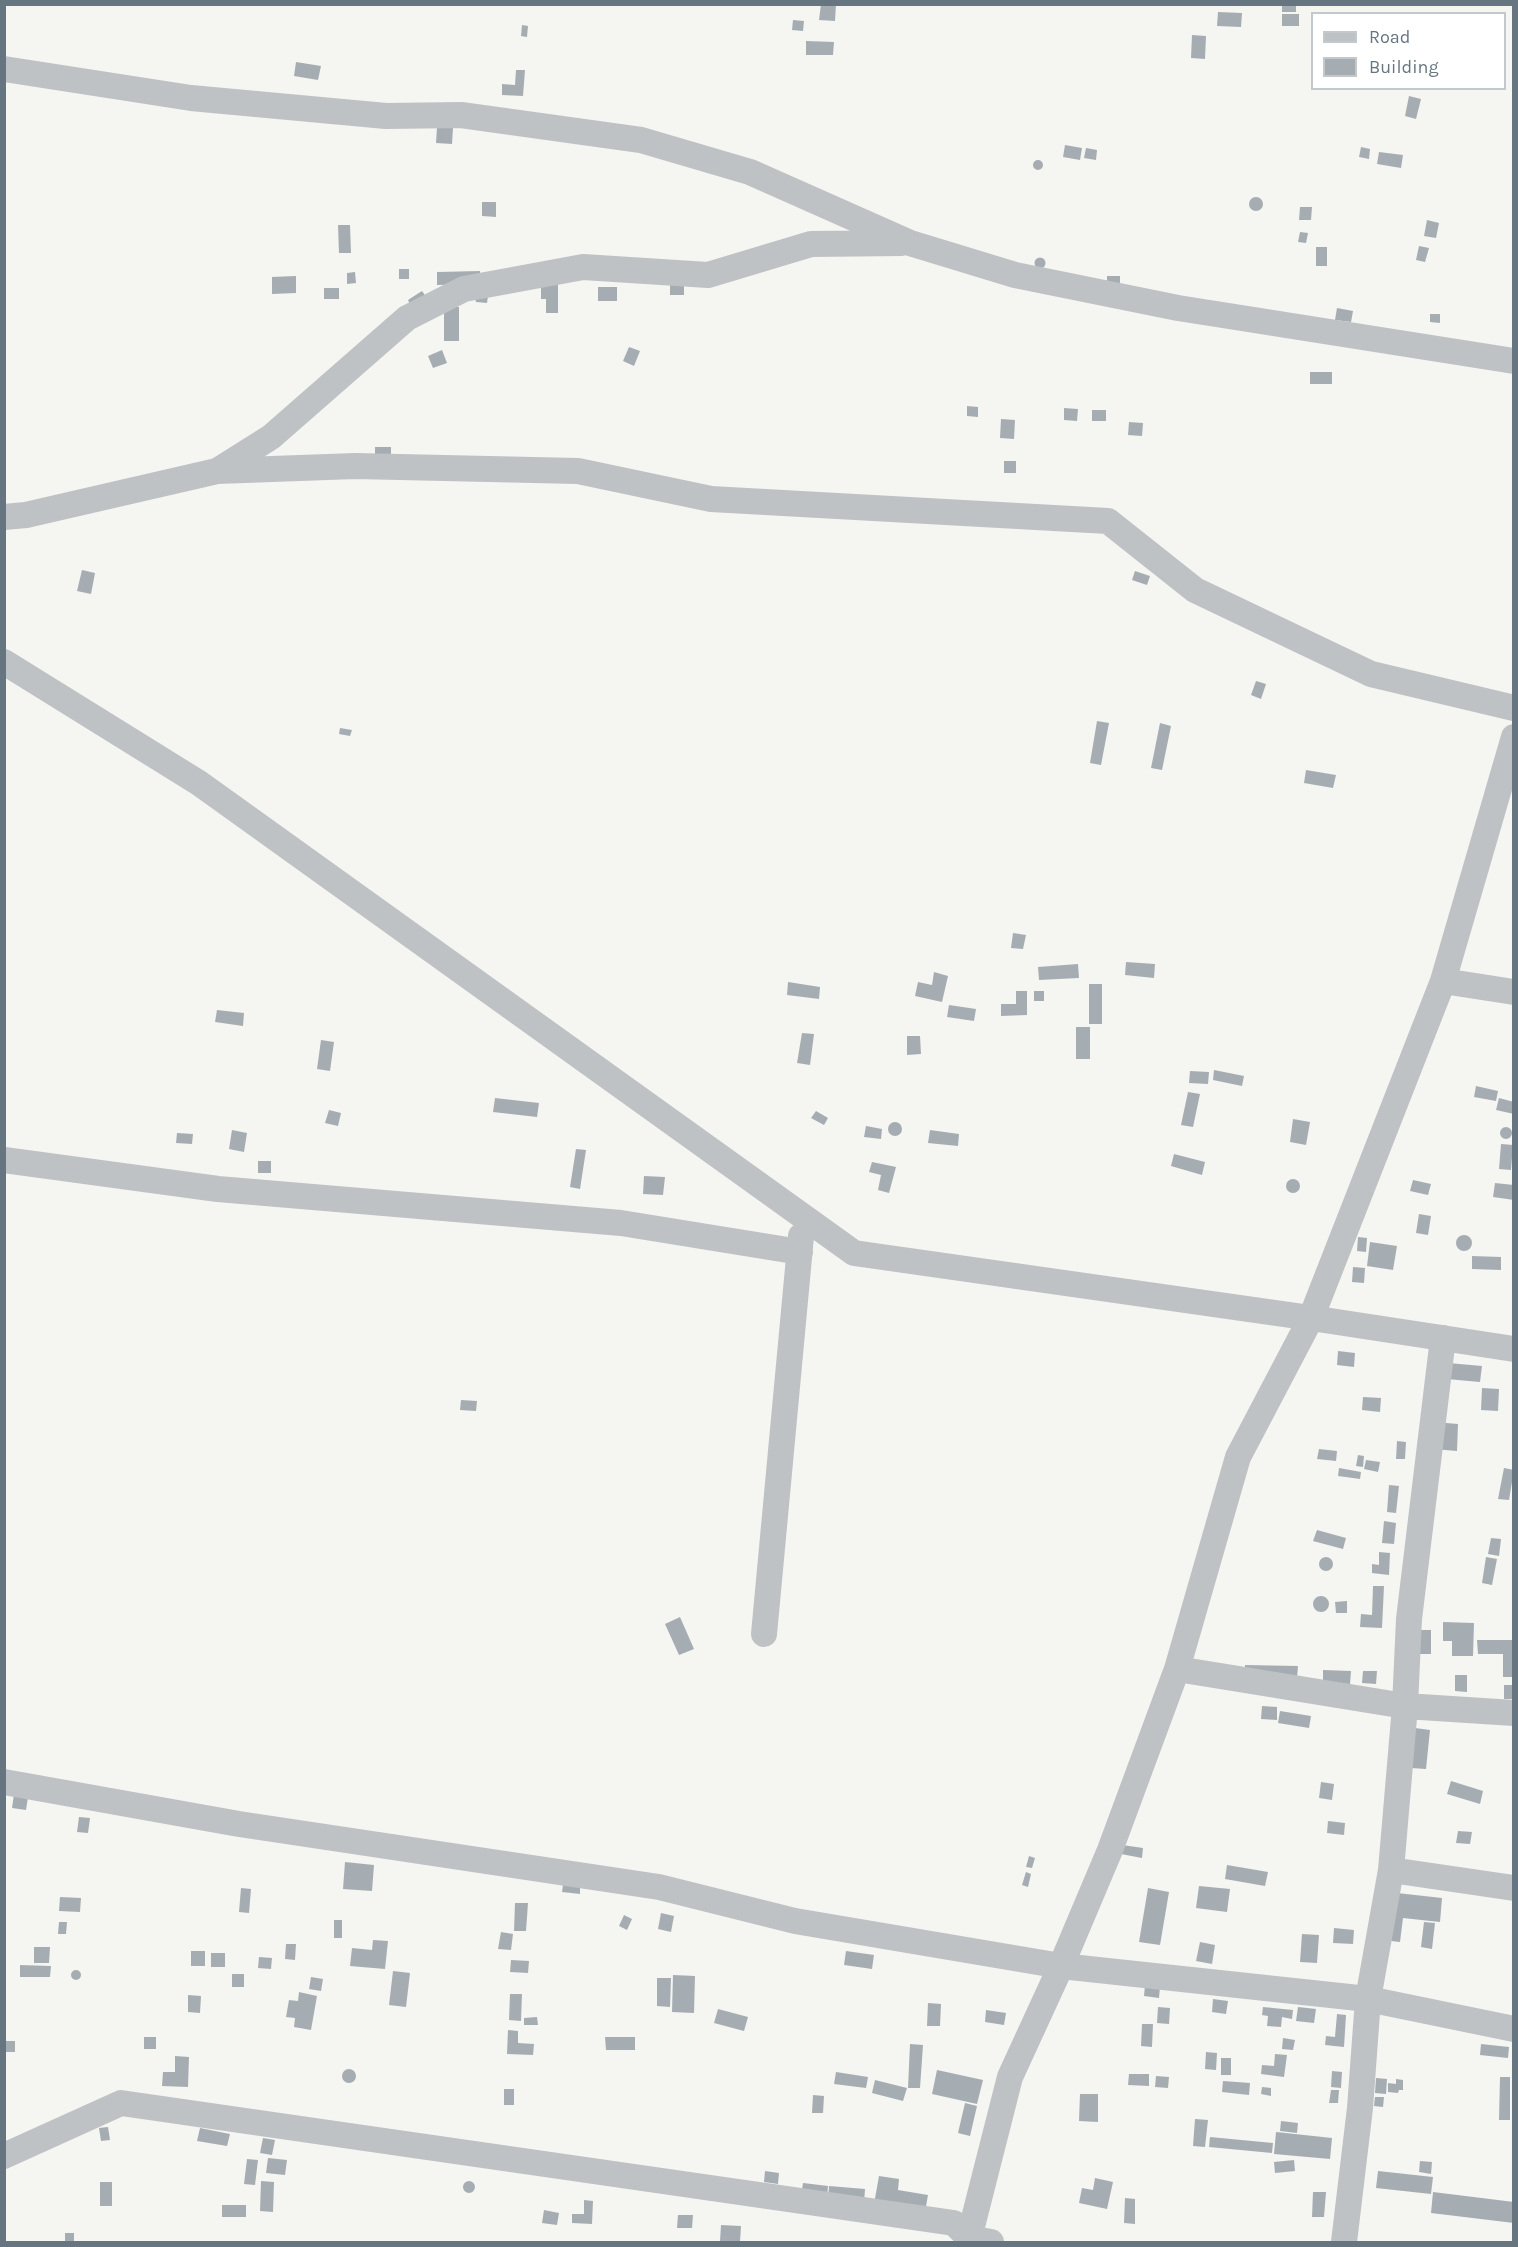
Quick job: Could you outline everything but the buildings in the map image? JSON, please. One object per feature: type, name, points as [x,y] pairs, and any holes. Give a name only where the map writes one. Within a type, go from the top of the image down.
[{"type":"street","points":[[4,69],[191,98],[386,116],[461,115],[641,140],[750,172],[910,243],[1015,275],[1178,308],[1514,362]]},
{"type":"street","points":[[217,471],[271,437],[407,318],[464,289],[583,267],[708,275],[811,244],[910,243]]},
{"type":"street","points":[[4,517],[26,515],[217,471],[355,466],[578,471],[711,499],[1108,521],[1195,590],[1371,674],[1514,708]]},
{"type":"street","points":[[4,662],[200,783],[801,1218],[854,1253],[1514,1349]]},
{"type":"street","points":[[4,2156],[121,2103],[954,2223],[976,2241],[1010,2077],[1061,1966],[1110,1850],[1177,1669],[1238,1457],[1311,1318],[1443,981],[1513,738]]},
{"type":"street","points":[[1443,981],[1514,992]]},
{"type":"street","points":[[4,1160],[218,1189],[621,1223],[800,1252]]},
{"type":"street","points":[[764,1634],[800,1252],[801,1218]]},
{"type":"street","points":[[1344,2242],[1360,2108],[1368,1999],[1391,1870],[1406,1706],[1409,1619],[1443,1338]]},
{"type":"street","points":[[1177,1669],[1406,1706],[1514,1713]]},
{"type":"street","points":[[4,1782],[239,1824],[659,1887],[795,1920],[1061,1966],[1368,1999],[1514,2029]]},
{"type":"street","points":[[1391,1870],[1514,1888]]}]
